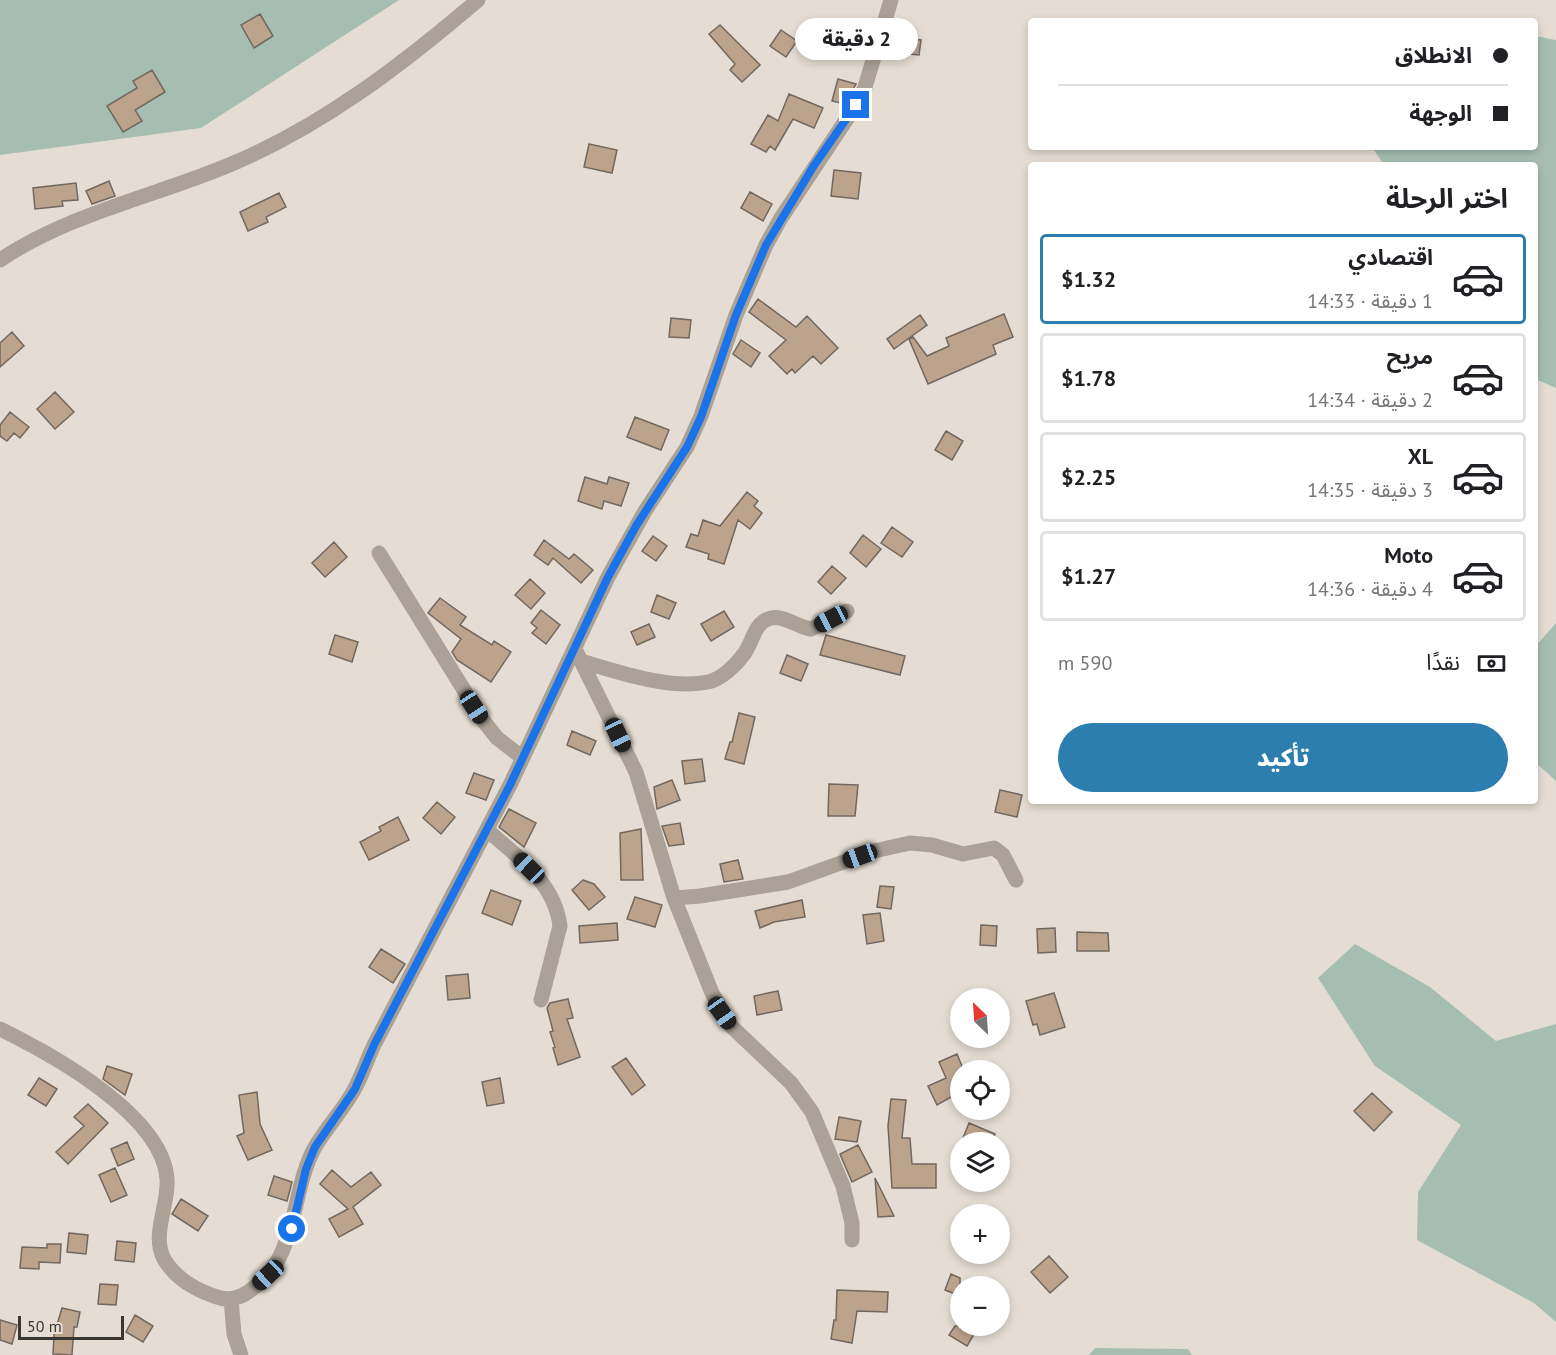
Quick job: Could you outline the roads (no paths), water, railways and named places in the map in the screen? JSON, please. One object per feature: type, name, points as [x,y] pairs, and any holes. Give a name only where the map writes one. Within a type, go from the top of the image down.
[{"type":"street","points":[[0,260],[45,235],[232,164],[301,130],[377,81],[478,0]]},
{"type":"street","points":[[0,1029],[48,1053],[77,1072],[120,1104],[140,1125],[164,1160],[167,1174],[166,1203],[159,1242],[162,1256],[171,1270],[183,1281],[219,1299],[231,1299],[254,1288],[268,1275],[292,1229],[306,1169],[315,1147],[355,1089],[374,1045],[578,655],[627,541],[687,447],[701,417],[736,315],[766,245],[797,191],[856,105],[865,87],[891,0]]},
{"type":"street","points":[[379,553],[482,719],[497,738],[523,758]]},
{"type":"street","points":[[578,655],[645,678],[695,684],[710,682],[734,666],[744,654],[755,632],[768,619],[777,618],[811,629],[847,611]]},
{"type":"street","points":[[578,655],[636,772],[674,898],[722,1013],[731,1026],[791,1083],[812,1112],[843,1186],[852,1223],[852,1240]]},
{"type":"street","points":[[487,830],[545,886],[558,914],[560,926],[541,1000]]},
{"type":"street","points":[[674,898],[788,882],[874,851],[910,843],[932,845],[963,854],[994,848],[1003,855],[1016,880]]},
{"type":"street","points":[[231,1299],[234,1334],[241,1355]]}]
